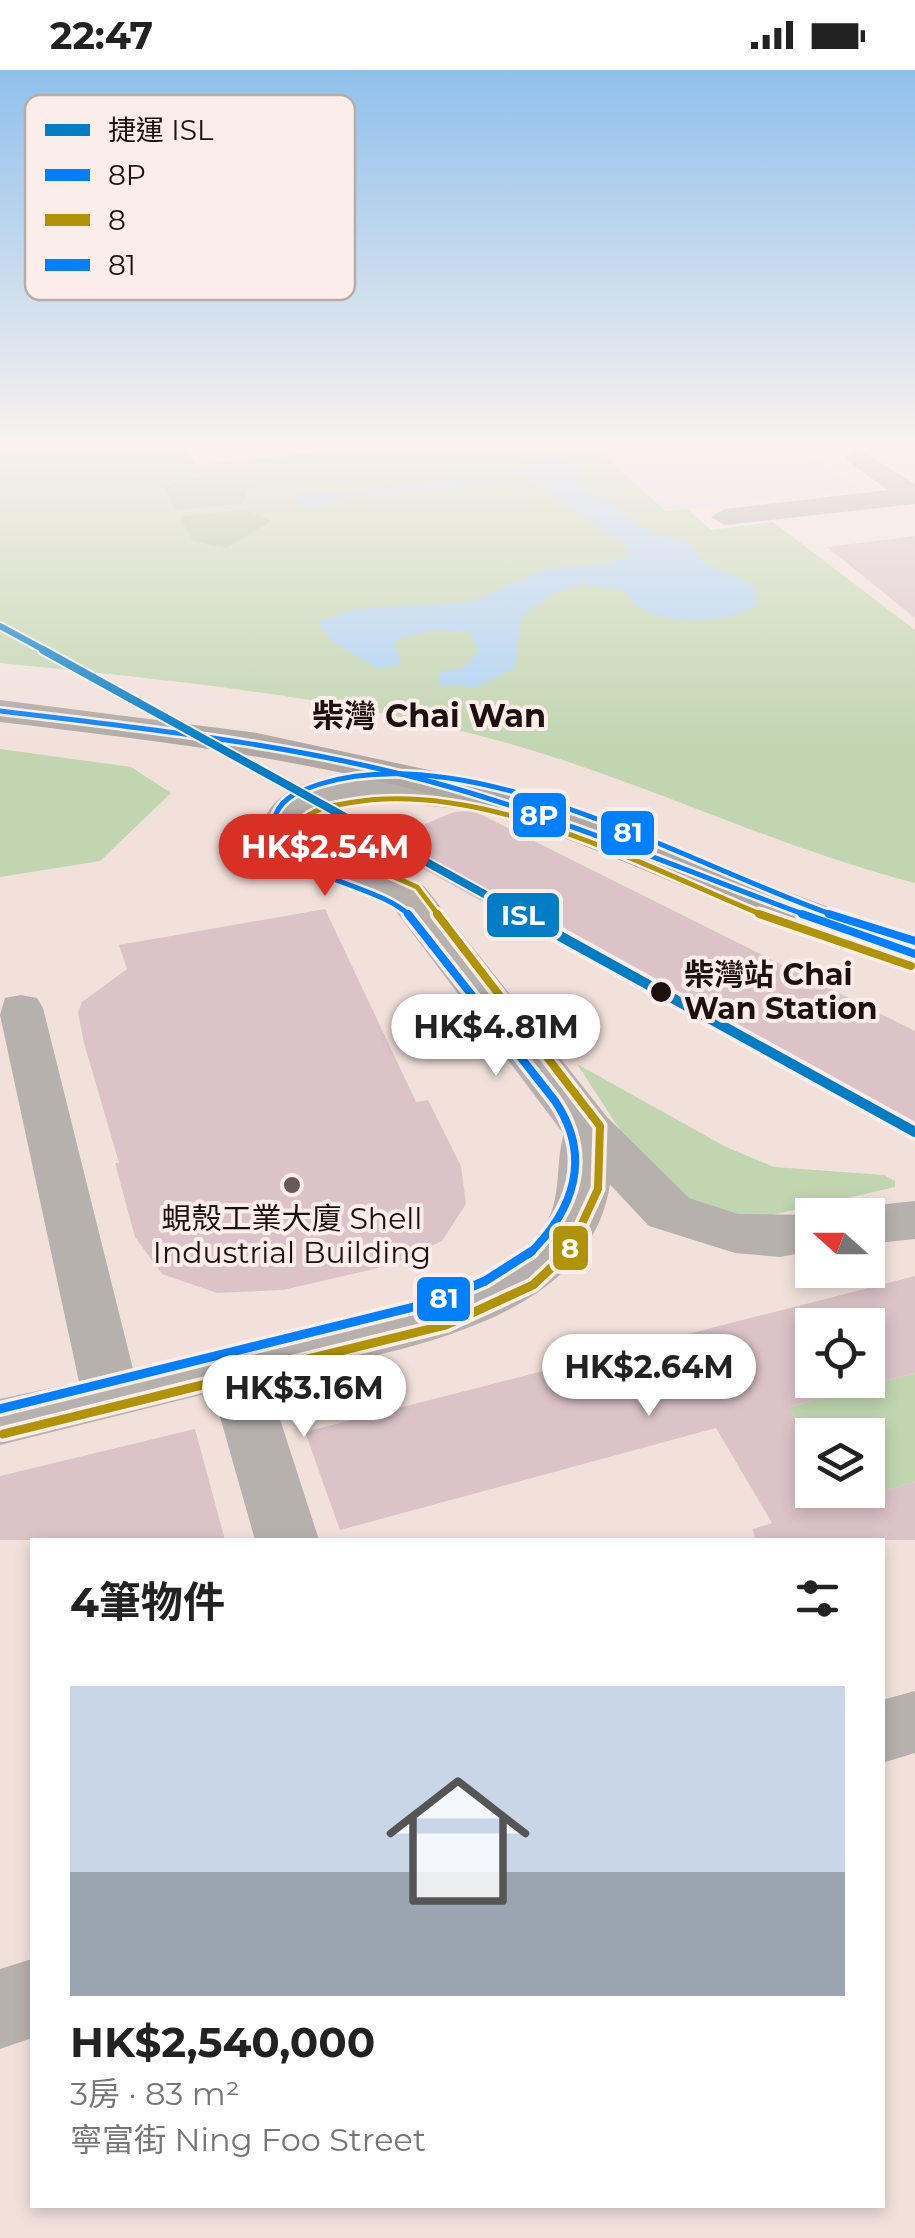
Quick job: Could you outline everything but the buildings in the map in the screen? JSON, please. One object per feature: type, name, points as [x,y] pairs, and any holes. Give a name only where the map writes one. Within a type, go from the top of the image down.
[{"type":"highway","points":[[0,682],[234,706],[384,735],[470,759],[816,888],[915,920]]},
{"type":"highway","points":[[0,710],[319,757],[506,803],[786,911],[915,954]]},
{"type":"street","points":[[506,803],[396,786],[356,786],[322,793],[296,806],[284,822],[284,832],[296,848],[311,856],[386,880],[408,896],[588,1129],[669,1212],[735,1234],[795,1234]]},
{"type":"street","points":[[21,1008],[111,1396]]},
{"type":"street","points":[[0,1422],[442,1313],[488,1296],[527,1274],[556,1249],[580,1208],[586,1186],[588,1129]]},
{"type":"street","points":[[885,1224],[915,1220]]},
{"type":"street","points":[[234,1366],[286,1538]]},
{"type":"street","points":[[885,1731],[915,1722]]},
{"type":"street","points":[[0,2009],[30,1999]]},
{"type":"green space","points":[[0,546],[805,546],[915,630],[915,883],[814,852],[565,761],[451,728],[259,692],[0,663]]},
{"type":"green space","points":[[0,749],[131,767],[171,793],[100,861],[0,877]]},
{"type":"green space","points":[[577,1064],[726,1147],[774,1167],[884,1175],[895,1181],[895,1187],[847,1198],[795,1198],[795,1210],[754,1219],[702,1212],[648,1173]]},
{"type":"green space","points":[[915,1373],[915,1482],[885,1491],[885,1418],[795,1418],[788,1407],[822,1398],[885,1398],[885,1381]]},
{"type":"water","points":[[626,546],[690,546],[702,561],[752,585],[758,598],[756,604],[726,617],[686,620],[648,612],[625,591],[584,584],[553,594],[521,617],[515,668],[476,687],[438,685],[441,671],[461,669],[478,653],[470,632],[431,630],[394,641],[401,664],[378,669],[331,641],[318,622],[356,609],[471,602],[545,569],[609,563],[630,555]]},
{"type":"metro line","name":"ISL","points":[[0,626],[915,1132]]},
{"type":"transit line","name":"8P","points":[[0,711],[283,749],[395,772],[567,825],[915,954]]},
{"type":"transit line","name":"81","points":[[0,1409],[438,1301],[508,1269],[546,1237],[560,1217],[570,1194],[576,1148],[575,1134],[565,1116],[406,912],[382,895],[306,868],[280,849],[272,834],[273,818],[295,792],[348,776],[408,774],[474,784],[610,826],[786,898],[915,941]]},
{"type":"transit line","name":"8","points":[[3,1434],[446,1325],[493,1307],[533,1285],[566,1257],[598,1189],[600,1126],[417,887],[308,839],[297,827],[308,814],[376,798],[432,801],[493,813],[618,855],[798,929],[911,966]]},
{"type":"place","name":"柴灣站 Chai Wan Station","points":[[661,992]]},
{"type":"place","name":"蜆殼工業大廈 Shell Industrial Building","points":[[292,1185]]},
{"type":"district","name":"柴灣 Chai Wan","points":[[429,716]]}]
